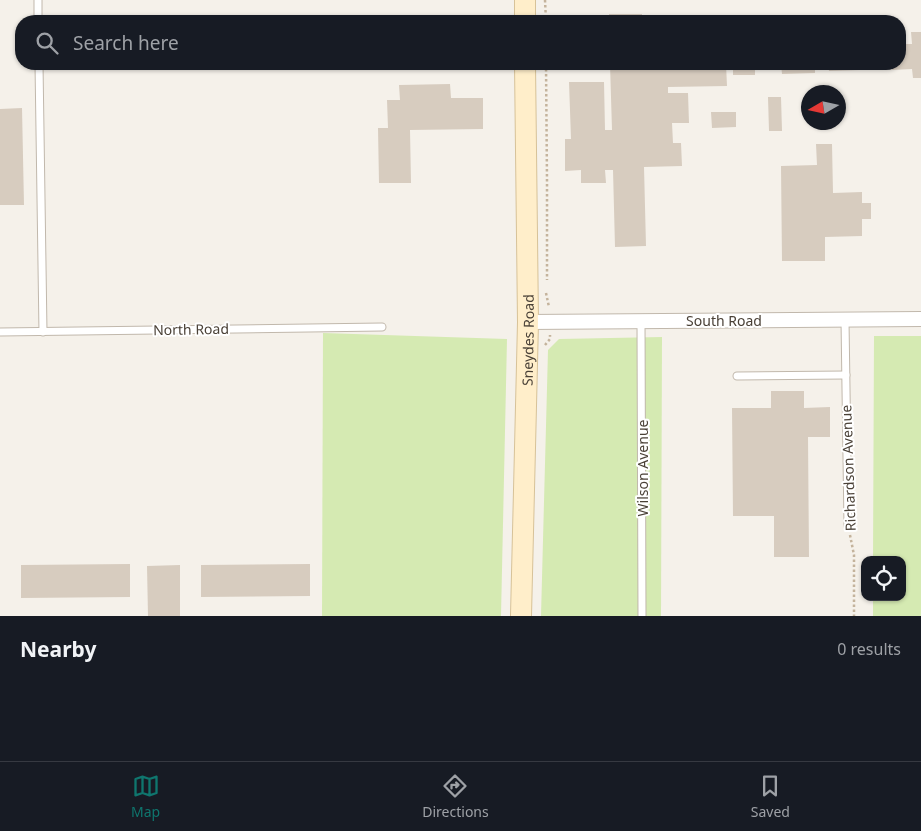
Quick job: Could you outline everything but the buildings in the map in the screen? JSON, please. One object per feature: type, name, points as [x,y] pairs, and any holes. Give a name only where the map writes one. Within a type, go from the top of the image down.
[{"type":"main road","points":[[525,0],[525,15]]},
{"type":"main road","name":"Sneydes Road","points":[[521,616],[528,322],[525,70]]},
{"type":"street","name":"South Road","points":[[528,322],[921,319]]},
{"type":"lane","points":[[38,0],[38,15]]},
{"type":"lane","points":[[39,70],[43,332]]},
{"type":"lane","name":"Richardson Avenue","points":[[845,320],[848,526]]},
{"type":"lane","name":"Wilson Avenue","points":[[641,321],[642,616]]},
{"type":"lane","name":"North Road","points":[[0,332],[382,327]]},
{"type":"lane","points":[[737,376],[846,374]]},
{"type":"path","points":[[545,0],[546,15]]},
{"type":"path","name":"Richardson Avenue","points":[[848,526],[854,555],[854,616]]},
{"type":"green space","points":[[323,333],[507,339],[501,616],[322,616]]},
{"type":"green space","points":[[874,336],[921,336],[921,616],[873,616],[873,601],[906,601],[906,556],[873,556]]},
{"type":"green space","points":[[662,337],[661,616],[541,616],[548,350],[559,339]]}]
